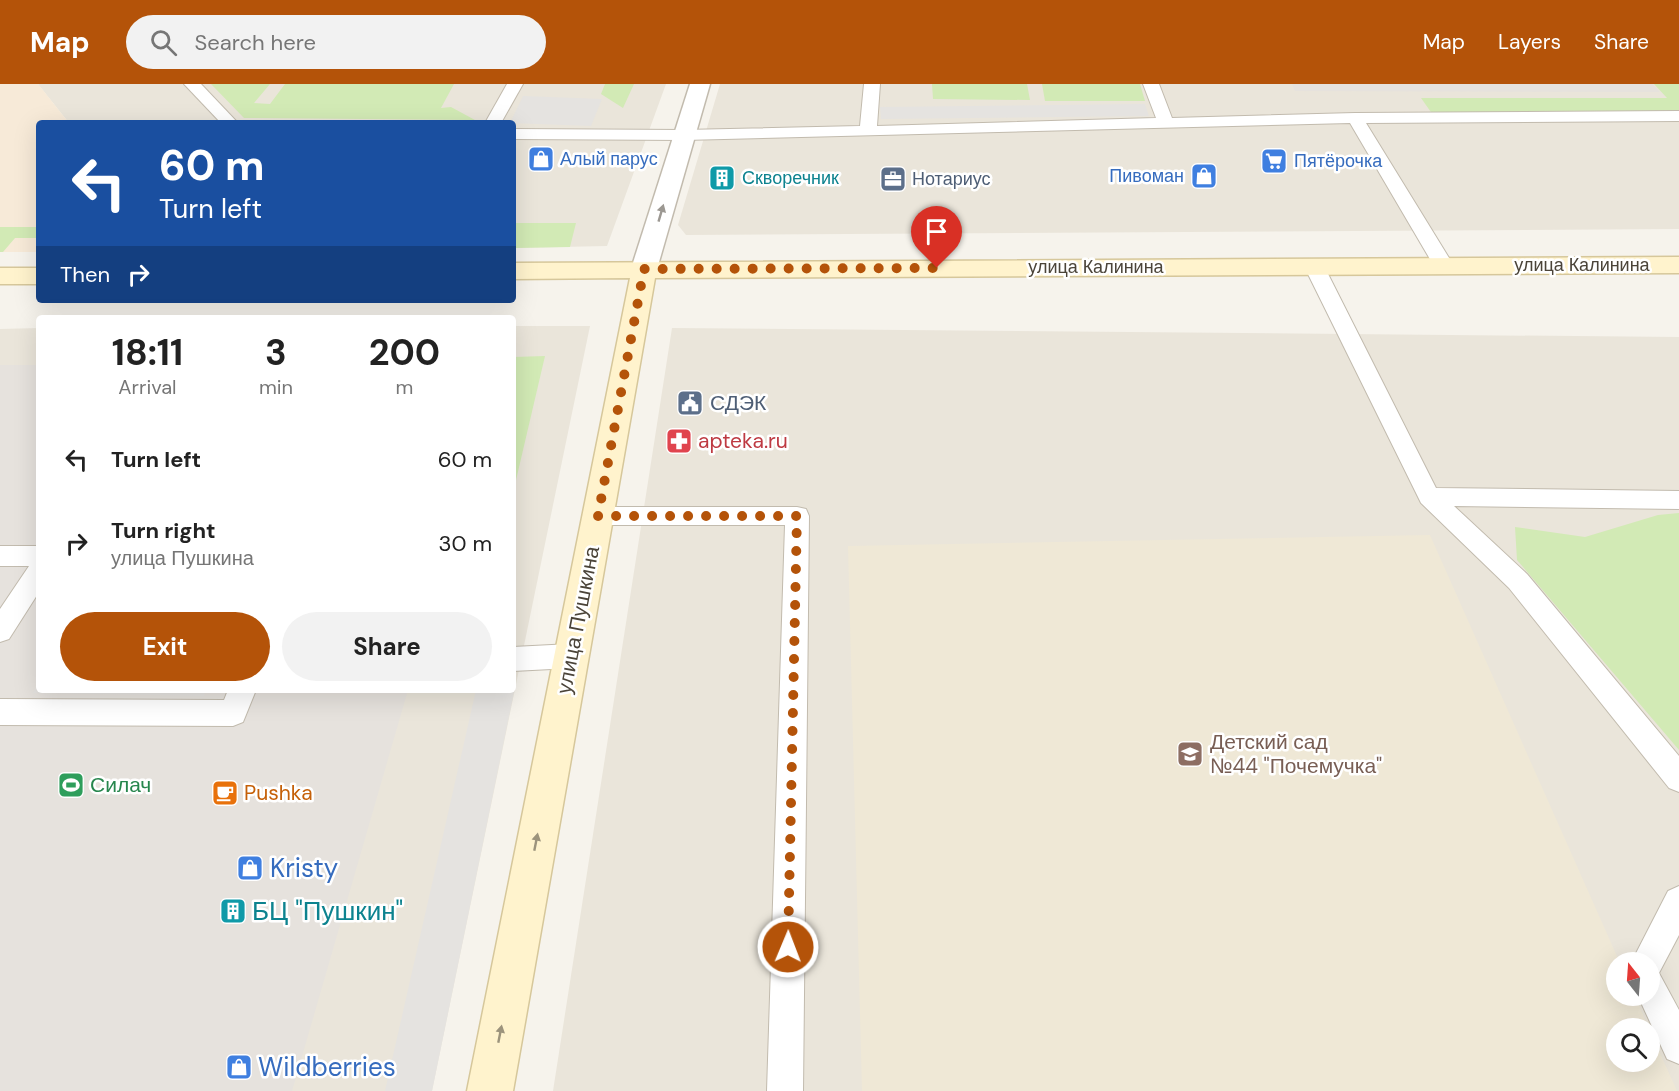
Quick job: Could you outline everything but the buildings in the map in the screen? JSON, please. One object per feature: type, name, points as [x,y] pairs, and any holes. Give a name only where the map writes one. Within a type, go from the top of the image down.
[{"type":"street","name":"улица Пушкина","points":[[489,1091],[644,269],[700,84]]},
{"type":"street","name":"улица Калинина","points":[[516,271],[1679,265]]},
{"type":"street","points":[[0,276],[36,276]]},
{"type":"lane","points":[[192,84],[227,120]]},
{"type":"lane","points":[[495,120],[515,84]]},
{"type":"lane","points":[[867,131],[872,84]]},
{"type":"lane","points":[[1151,84],[1166,123]]},
{"type":"lane","points":[[516,134],[684,135],[1354,118],[1679,116]]},
{"type":"lane","points":[[1354,118],[1444,266]]},
{"type":"lane","points":[[1314,266],[1429,497],[1518,581],[1679,778]]},
{"type":"lane","points":[[1429,497],[1679,500]]},
{"type":"lane","points":[[598,516],[797,516],[785,1091]]},
{"type":"lane","points":[[0,556],[36,556]]},
{"type":"lane","points":[[0,631],[36,576]]},
{"type":"lane","points":[[516,659],[571,656]]},
{"type":"lane","points":[[0,712],[233,713],[241,693]]},
{"type":"lane","points":[[1653,952],[1679,902]]},
{"type":"lane","points":[[1660,1006],[1679,1047]]},
{"type":"shaded area","points":[[0,84],[38,84],[67,120],[36,120],[36,252],[0,252]]},
{"type":"shaded area","points":[[38,84],[666,84],[607,246],[516,248],[516,120],[67,120]]},
{"type":"shaded area","points":[[720,84],[1679,84],[1679,229],[686,235],[678,225]]},
{"type":"shaded area","points":[[1292,84],[1652,84],[1660,92],[1295,91]]},
{"type":"shaded area","points":[[523,96],[602,99],[591,126],[516,123],[516,120],[511,120]]},
{"type":"shaded area","points":[[1145,104],[1149,116],[881,119],[880,107]]},
{"type":"shaded area","points":[[516,326],[590,326],[516,684]]},
{"type":"shaded area","points":[[36,328],[36,693],[514,693],[432,1091],[0,1091],[0,329]]},
{"type":"shaded area","points":[[672,328],[1679,337],[1679,1091],[553,1091]]},
{"type":"shaded area","points":[[0,365],[36,365],[36,693],[407,693],[292,1091],[0,1091]]},
{"type":"shaded area","name":"Детский сад №44 \"Почемучка\"","points":[[1430,535],[1615,952],[1606,952],[1606,1006],[1639,1006],[1644,1018],[1606,1018],[1606,1072],[1660,1072],[1660,1053],[1677,1091],[862,1091],[848,546]]},
{"type":"shaded area","points":[[36,688],[36,693],[205,693],[204,696],[33,693]]},
{"type":"shaded area","points":[[475,693],[514,693],[432,1091],[385,1091]]},
{"type":"green space","points":[[211,84],[270,84],[254,103],[270,104],[285,84],[454,84],[441,108],[451,107],[475,120],[244,118]]},
{"type":"green space","points":[[605,84],[634,84],[623,108],[601,94]]},
{"type":"green space","points":[[932,84],[1027,84],[1030,100],[933,99]]},
{"type":"green space","points":[[1042,84],[1140,84],[1145,101],[1045,101]]},
{"type":"green space","points":[[1654,84],[1679,84],[1679,113],[1433,115],[1421,98],[1667,98]]},
{"type":"green space","points":[[516,223],[576,223],[570,247],[516,248]]},
{"type":"green space","points":[[0,227],[36,227],[36,238],[15,238],[3,252],[0,252]]},
{"type":"green space","points":[[545,356],[516,480],[516,357]]},
{"type":"green space","points":[[1679,513],[1679,750],[1517,560],[1515,527],[1585,537],[1658,515]]},
{"type":"place","name":"Алый парус","points":[[541,159]]},
{"type":"place","name":"Пятёрочка","points":[[1274,161]]},
{"type":"place","name":"Пивоман","points":[[1204,176]]},
{"type":"place","name":"Скворечник","points":[[722,178]]},
{"type":"place","name":"Нотариус","points":[[893,179]]},
{"type":"place","name":"СДЭК","points":[[690,403]]},
{"type":"place","name":"apteka.ru","points":[[679,441]]},
{"type":"place","name":"Детский сад №44 \"Почемучка\"","points":[[1190,754]]},
{"type":"place","name":"Силач","points":[[71,785]]},
{"type":"place","name":"Pushka","points":[[225,793]]},
{"type":"place","name":"Kristy","points":[[250,868]]},
{"type":"place","name":"БЦ \"Пушкин\"","points":[[233,911]]},
{"type":"place","name":"Wildberries","points":[[239,1067]]},
{"type":"route","points":[[788,947],[797,516],[598,516],[644,269],[937,268]]}]
